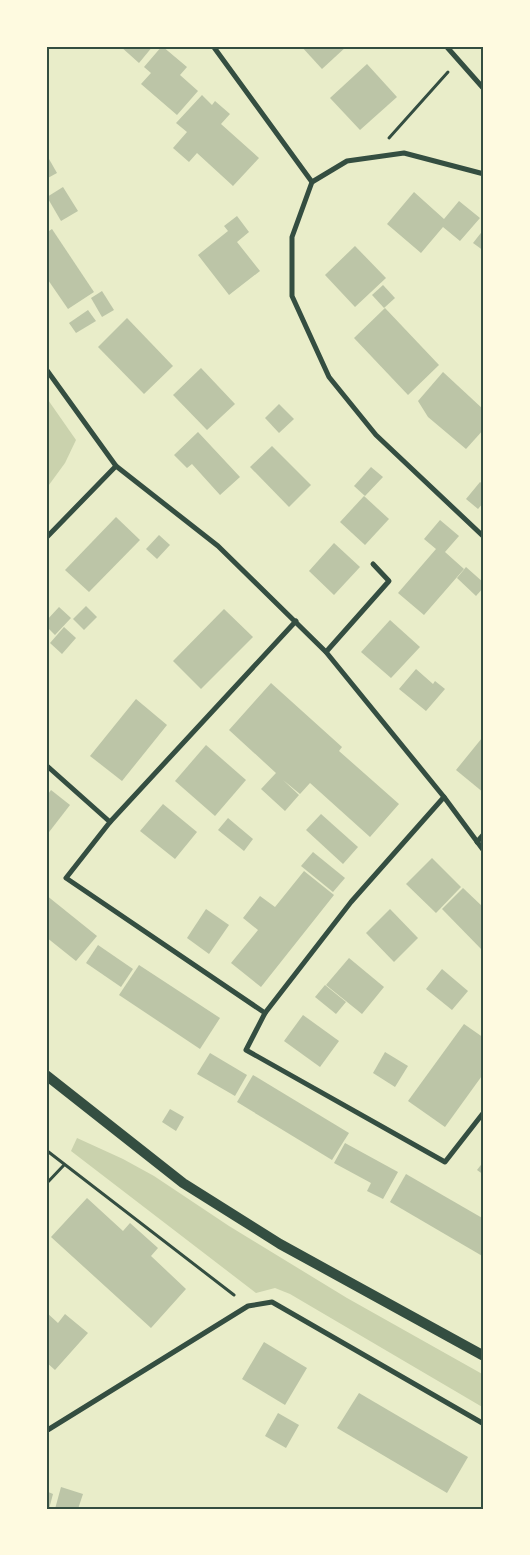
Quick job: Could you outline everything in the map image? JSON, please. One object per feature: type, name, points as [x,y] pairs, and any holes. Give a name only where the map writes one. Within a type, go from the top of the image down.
[{"type":"main road","points":[[46,1075],[183,1184],[280,1244],[484,1356]]},
{"type":"street","points":[[213,46],[312,182]]},
{"type":"street","points":[[446,46],[484,89]]},
{"type":"street","points":[[484,174],[404,153],[347,161],[312,182],[292,237],[292,296],[329,377],[376,435],[484,536]]},
{"type":"street","points":[[46,369],[116,466],[218,546],[326,652],[444,797],[484,850]]},
{"type":"street","points":[[46,538],[116,466]]},
{"type":"street","points":[[326,652],[389,581],[373,564]]},
{"type":"street","points":[[265,1013],[66,878],[110,822],[296,621]]},
{"type":"street","points":[[46,765],[110,822]]},
{"type":"street","points":[[444,797],[351,902],[265,1013],[246,1050],[445,1162],[484,1112]]},
{"type":"street","points":[[478,842],[484,834]]},
{"type":"street","points":[[46,1431],[248,1306],[272,1302],[484,1424]]},
{"type":"path","points":[[371,157],[458,60]]},
{"type":"path","points":[[46,1150],[248,1306]]},
{"type":"path","points":[[46,1184],[64,1165]]},
{"type":"green space","points":[[46,397],[76,440],[65,463],[46,489]]},
{"type":"green space","points":[[77,1138],[123,1159],[154,1176],[229,1226],[347,1298],[484,1375],[484,1408],[290,1294],[275,1288],[256,1293],[71,1151]]},
{"type":"building","points":[[120,46],[153,46],[139,63]]},
{"type":"building","points":[[162,46],[187,67],[180,75],[198,91],[177,115],[141,84],[151,73],[144,67]]},
{"type":"building","points":[[301,46],[347,46],[322,69]]},
{"type":"building","points":[[367,64],[397,97],[360,130],[330,98]]},
{"type":"building","points":[[202,95],[212,105],[215,101],[230,114],[221,124],[259,158],[233,186],[197,153],[189,162],[173,148],[187,132],[176,123]]},
{"type":"building","points":[[49,159],[57,173],[46,179],[46,161]]},
{"type":"building","points":[[63,187],[78,211],[61,221],[47,197]]},
{"type":"building","points":[[414,192],[444,219],[459,201],[480,218],[460,241],[443,227],[421,253],[387,224]]},
{"type":"building","points":[[237,216],[249,232],[237,242],[260,271],[229,295],[198,255],[228,231],[224,226]]},
{"type":"building","points":[[52,229],[94,292],[68,309],[46,277],[46,233]]},
{"type":"building","points":[[484,229],[484,251],[473,243]]},
{"type":"building","points":[[355,246],[386,278],[355,307],[325,275]]},
{"type":"building","points":[[383,285],[395,298],[384,308],[372,295]]},
{"type":"building","points":[[102,291],[114,310],[102,317],[91,298]]},
{"type":"building","points":[[385,308],[439,365],[408,395],[354,338]]},
{"type":"building","points":[[88,310],[96,321],[76,333],[69,323]]},
{"type":"building","points":[[127,318],[173,366],[144,394],[98,347]]},
{"type":"building","points":[[201,368],[235,404],[207,430],[173,395]]},
{"type":"building","points":[[443,372],[484,410],[484,429],[466,449],[428,417],[418,401]]},
{"type":"building","points":[[279,404],[294,419],[279,433],[265,418]]},
{"type":"building","points":[[198,432],[240,477],[220,495],[192,464],[187,468],[174,455]]},
{"type":"building","points":[[272,446],[311,485],[289,507],[250,467]]},
{"type":"building","points":[[371,467],[383,477],[365,496],[354,486]]},
{"type":"building","points":[[480,482],[484,485],[484,502],[478,509],[466,499]]},
{"type":"building","points":[[364,496],[389,519],[365,545],[340,522]]},
{"type":"building","points":[[116,517],[140,540],[89,592],[65,570]]},
{"type":"building","points":[[440,520],[459,536],[445,552],[464,569],[424,615],[398,593],[436,549],[424,539]]},
{"type":"building","points":[[159,535],[170,545],[157,559],[146,549]]},
{"type":"building","points":[[334,543],[360,567],[334,595],[309,571]]},
{"type":"building","points":[[466,567],[484,583],[484,587],[476,596],[457,578]]},
{"type":"building","points":[[86,606],[97,617],[84,630],[73,619]]},
{"type":"building","points":[[59,607],[71,618],[55,635],[49,629],[46,632],[46,621]]},
{"type":"building","points":[[224,609],[253,637],[201,689],[173,661]]},
{"type":"building","points":[[390,620],[420,647],[391,678],[361,652]]},
{"type":"building","points":[[64,627],[76,638],[62,654],[50,643]]},
{"type":"building","points":[[416,669],[433,684],[435,681],[445,689],[426,711],[399,689]]},
{"type":"building","points":[[271,683],[342,747],[339,751],[399,804],[370,837],[310,783],[300,794],[283,780],[299,795],[285,811],[261,789],[276,773],[229,730]]},
{"type":"building","points":[[136,699],[167,725],[122,781],[90,756]]},
{"type":"building","points":[[482,738],[484,740],[484,793],[456,770]]},
{"type":"building","points":[[206,745],[246,780],[215,816],[175,781]]},
{"type":"building","points":[[51,790],[70,805],[46,836],[46,797]]},
{"type":"building","points":[[163,804],[197,832],[175,859],[140,831]]},
{"type":"building","points":[[321,814],[358,847],[343,864],[306,830]]},
{"type":"building","points":[[228,818],[253,839],[244,851],[218,830]]},
{"type":"building","points":[[313,852],[345,878],[333,892],[301,866]]},
{"type":"building","points":[[432,858],[461,887],[436,913],[406,884]]},
{"type":"building","points":[[304,871],[334,895],[261,987],[231,963],[258,930],[243,918],[260,896],[275,907]]},
{"type":"building","points":[[463,888],[484,908],[484,952],[442,909]]},
{"type":"building","points":[[46,895],[97,936],[76,961],[46,937]]},
{"type":"building","points":[[206,909],[229,925],[209,954],[187,938]]},
{"type":"building","points":[[390,909],[418,938],[394,962],[366,933]]},
{"type":"building","points":[[98,945],[133,969],[121,987],[86,963]]},
{"type":"building","points":[[349,958],[384,987],[362,1014],[326,985]]},
{"type":"building","points":[[139,965],[220,1018],[200,1049],[119,995]]},
{"type":"building","points":[[442,969],[468,991],[452,1010],[426,989]]},
{"type":"building","points":[[325,985],[346,1002],[336,1014],[315,997]]},
{"type":"building","points":[[303,1015],[339,1041],[320,1067],[284,1041]]},
{"type":"building","points":[[464,1024],[484,1038],[484,1073],[445,1127],[408,1101]]},
{"type":"building","points":[[385,1052],[408,1066],[395,1087],[373,1073]]},
{"type":"building","points":[[210,1053],[247,1075],[235,1096],[197,1074]]},
{"type":"building","points":[[253,1075],[349,1133],[332,1160],[237,1102]]},
{"type":"building","points":[[170,1109],[184,1117],[176,1131],[162,1122]]},
{"type":"building","points":[[345,1143],[398,1172],[383,1199],[367,1191],[371,1183],[334,1163]]},
{"type":"building","points":[[484,1161],[484,1175],[477,1170]]},
{"type":"building","points":[[406,1174],[484,1219],[484,1257],[390,1202]]},
{"type":"building","points":[[87,1198],[123,1231],[130,1223],[158,1248],[151,1256],[186,1289],[151,1328],[51,1237]]},
{"type":"building","points":[[46,1312],[58,1323],[65,1314],[88,1333],[55,1370],[46,1362]]},
{"type":"building","points":[[264,1342],[307,1368],[285,1405],[242,1379]]},
{"type":"building","points":[[359,1393],[468,1457],[447,1493],[337,1428]]},
{"type":"building","points":[[278,1413],[299,1425],[286,1448],[265,1436]]},
{"type":"building","points":[[61,1487],[83,1494],[78,1509],[55,1509]]},
{"type":"building","points":[[46,1491],[53,1494],[49,1509],[46,1509]]}]
